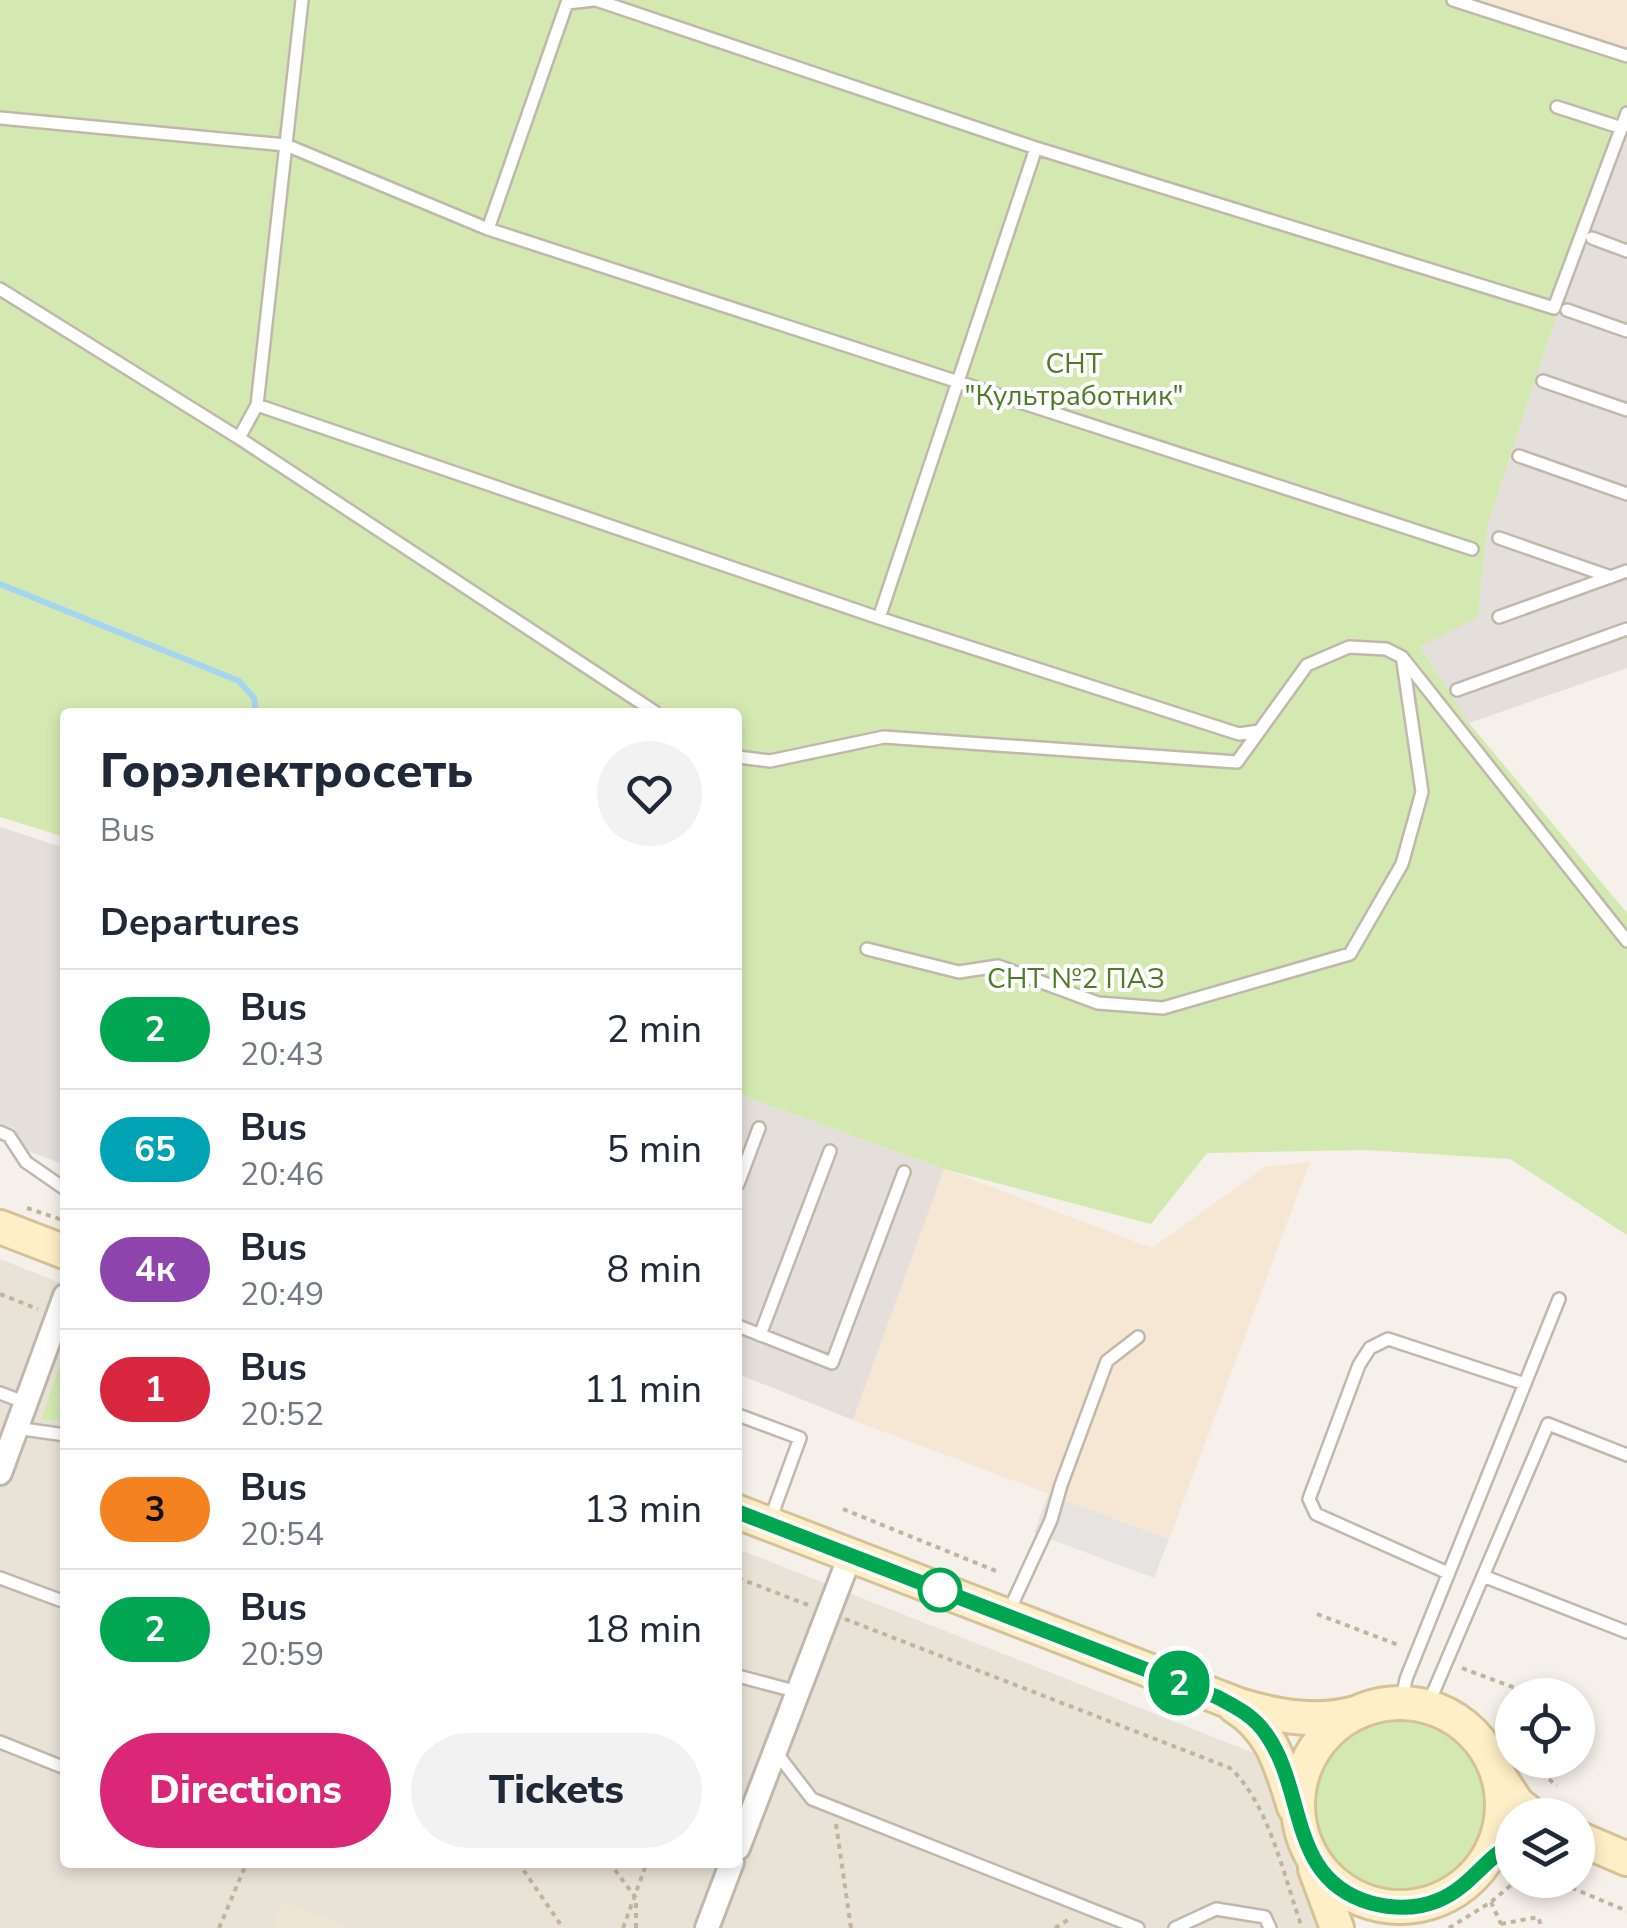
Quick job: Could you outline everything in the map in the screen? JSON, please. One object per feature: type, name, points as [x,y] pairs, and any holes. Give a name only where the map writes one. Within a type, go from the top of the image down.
[{"type":"main road","points":[[8,1215],[60,1249]]},
{"type":"main road","points":[[742,1514],[1217,1697],[1294,1718],[1328,1718],[1414,1705],[1455,1719],[1495,1750]]},
{"type":"main road","points":[[1217,1697],[1247,1714],[1266,1734],[1280,1760],[1337,1928]]},
{"type":"main road","points":[[1359,1712],[1341,1722],[1314,1750],[1300,1788],[1304,1837],[1329,1878],[1363,1900],[1445,1914]]},
{"type":"main road","points":[[1482,1889],[1501,1824],[1503,1778]]},
{"type":"main road","points":[[1595,1846],[1627,1859]]},
{"type":"main road","points":[[1395,1928],[1445,1914],[1482,1889],[1495,1856]]},
{"type":"street","points":[[0,1473],[60,1309]]},
{"type":"street","points":[[742,1826],[747,1799],[775,1750],[850,1556]]},
{"type":"street","points":[[707,1928],[730,1868]]},
{"type":"lane","points":[[239,438],[257,405],[302,0]]},
{"type":"lane","points":[[488,229],[568,2],[595,0],[1036,148],[1554,308],[1627,113]]},
{"type":"lane","points":[[1453,0],[1627,56]]},
{"type":"lane","points":[[1557,107],[1622,128]]},
{"type":"lane","points":[[0,118],[286,145],[488,229],[1472,549]]},
{"type":"lane","points":[[880,618],[1036,148]]},
{"type":"lane","points":[[1592,238],[1627,251]]},
{"type":"lane","points":[[0,289],[239,438],[649,708]]},
{"type":"lane","points":[[1567,310],[1627,332]]},
{"type":"lane","points":[[1543,381],[1627,410]]},
{"type":"lane","points":[[257,405],[880,618],[1239,734],[1259,731]]},
{"type":"lane","points":[[1519,456],[1627,494]]},
{"type":"lane","points":[[1499,538],[1611,577]]},
{"type":"lane","points":[[1499,617],[1627,571]]},
{"type":"lane","points":[[1457,690],[1627,629]]},
{"type":"lane","points":[[742,758],[770,761],[884,737],[1237,762],[1307,666],[1349,648],[1386,649],[1402,657],[1627,941]]},
{"type":"lane","points":[[868,948],[959,972],[998,966],[1098,1003],[1164,1008],[1350,954],[1402,864],[1422,792],[1402,657]]},
{"type":"lane","points":[[742,1173],[759,1128]]},
{"type":"lane","points":[[0,1132],[9,1136],[26,1162],[60,1186]]},
{"type":"lane","points":[[760,1335],[830,1152]]},
{"type":"lane","points":[[742,1328],[832,1363],[904,1172]]},
{"type":"lane","points":[[1414,1705],[1406,1679],[1559,1299]]},
{"type":"lane","points":[[1007,1616],[1052,1520],[1060,1485],[1106,1361],[1138,1337]]},
{"type":"lane","points":[[1448,1574],[1316,1514],[1308,1499],[1359,1365],[1370,1348],[1388,1339],[1524,1384]]},
{"type":"lane","points":[[0,1393],[26,1403]]},
{"type":"lane","points":[[742,1416],[800,1438],[768,1524]]},
{"type":"lane","points":[[1414,1705],[1483,1576],[1548,1424],[1627,1456]]},
{"type":"lane","points":[[16,1428],[60,1434]]},
{"type":"lane","points":[[1483,1576],[1627,1632]]},
{"type":"lane","points":[[0,1578],[60,1600]]},
{"type":"lane","points":[[742,1677],[798,1692]]},
{"type":"lane","points":[[0,1742],[60,1766]]},
{"type":"lane","points":[[775,1750],[812,1799],[1138,1928]]},
{"type":"lane","points":[[1174,1928],[1216,1909],[1266,1918],[1270,1928]]},
{"type":"path","points":[[8,1215],[60,1220]]},
{"type":"path","points":[[0,1294],[60,1306]]},
{"type":"path","points":[[843,1508],[996,1571]]},
{"type":"path","points":[[742,1580],[1230,1768],[1250,1792],[1268,1829],[1302,1928]]},
{"type":"path","points":[[1541,1778],[1557,1786]]},
{"type":"path","points":[[834,1808],[851,1928]]},
{"type":"path","points":[[220,1928],[245,1868]]},
{"type":"path","points":[[522,1868],[563,1928]]},
{"type":"path","points":[[614,1868],[636,1898],[636,1928]]},
{"type":"path","points":[[623,1928],[645,1868]]},
{"type":"path","points":[[1445,1914],[1482,1889],[1495,1886]]},
{"type":"path","points":[[1482,1889],[1500,1926],[1538,1917],[1542,1928]]},
{"type":"path","points":[[1595,1898],[1627,1911]]},
{"type":"shaded area","points":[[1467,0],[1627,0],[1627,53]]},
{"type":"shaded area","points":[[1627,127],[1627,668],[1469,723],[1420,647],[1478,617],[1487,527],[1549,338]]},
{"type":"shaded area","points":[[0,827],[60,846],[60,1163],[23,1149],[14,1129],[0,1123]]},
{"type":"shaded area","points":[[742,1095],[944,1169],[853,1420],[742,1376]]},
{"type":"shaded area","points":[[1310,1162],[1169,1539],[853,1420],[944,1169],[1152,1248],[1265,1167]]},
{"type":"shaded area","points":[[0,1259],[60,1283],[60,1868],[742,1868],[742,1551],[1264,1757],[1320,1928],[0,1928]]},
{"type":"shaded area","points":[[1048,1494],[1169,1539],[1154,1578],[1034,1533]]},
{"type":"shaded area","points":[[283,1902],[351,1928],[272,1928]]},
{"type":"green space","name":"СНТ \"Культработник\"","points":[[0,0],[1467,0],[1627,53],[1627,127],[1549,338],[1487,527],[1478,617],[1420,647],[1469,723],[1627,913],[1627,1235],[1510,1159],[1367,1150],[1207,1153],[1151,1224],[944,1169],[742,1095],[742,708],[60,708],[60,835],[0,817]]},
{"type":"green space","points":[[60,1365],[60,1421],[41,1419]]},
{"type":"green space","points":[[1400,1718],[1433,1724],[1462,1743],[1481,1772],[1487,1805],[1481,1838],[1462,1867],[1433,1886],[1400,1892],[1367,1886],[1338,1867],[1319,1838],[1313,1805],[1319,1772],[1338,1743],[1367,1724]]},
{"type":"waterway","points":[[0,584],[239,681],[254,698],[255,708]]},
{"type":"bus line","name":"2","points":[[742,1514],[1217,1697],[1247,1714],[1274,1746],[1316,1864],[1344,1891],[1363,1900],[1402,1908],[1441,1899],[1458,1890],[1495,1855]]},
{"type":"park label","name":"СНТ №2 ПАЗ","points":[[1076,978]]}]
